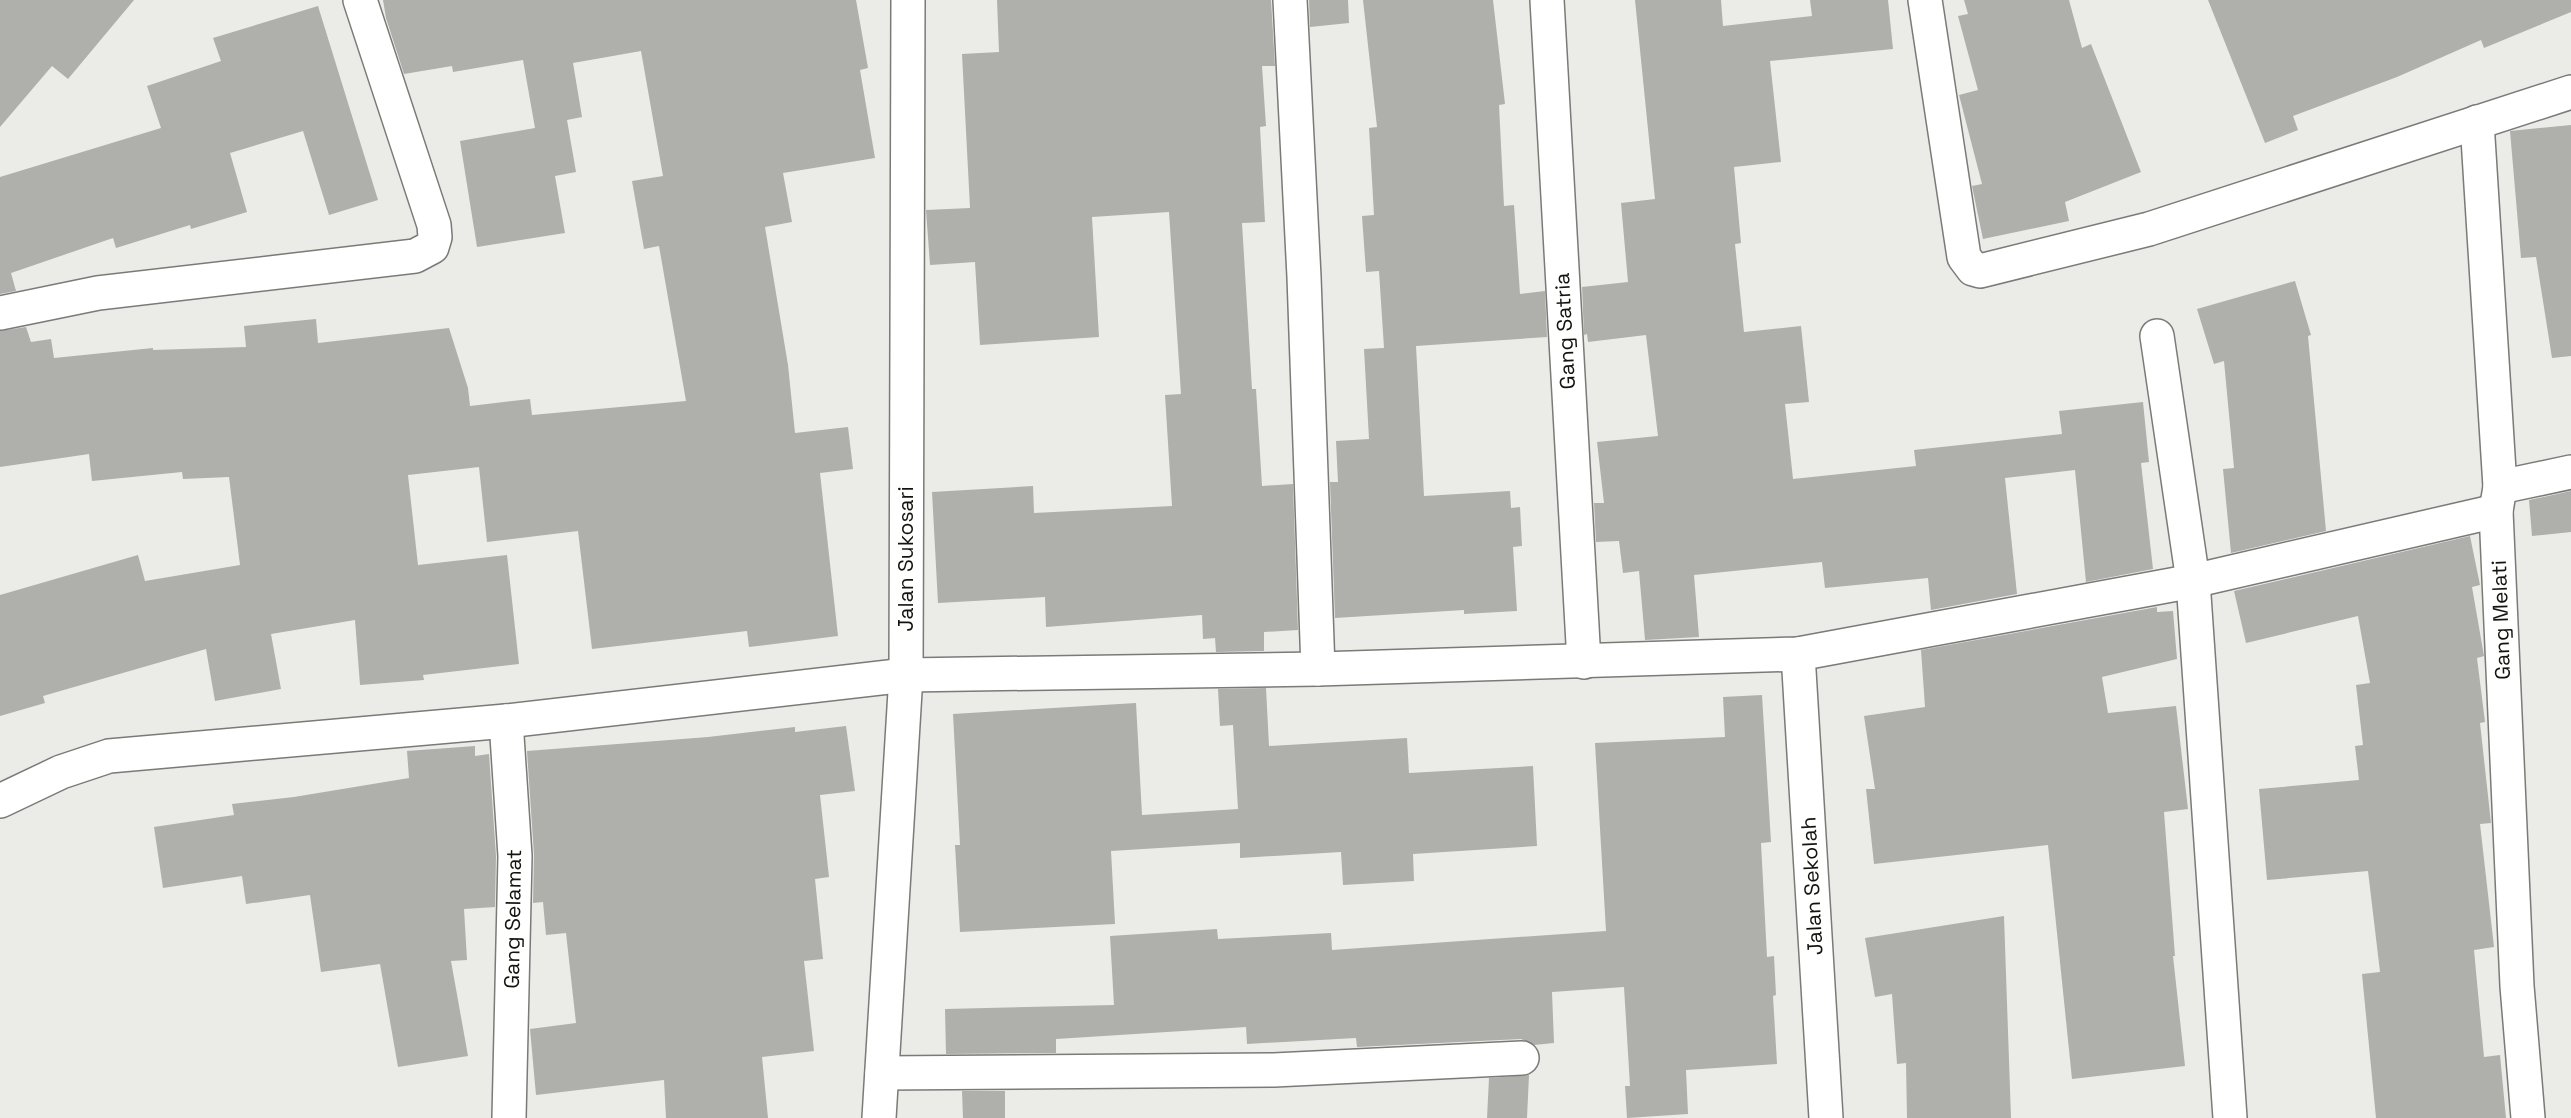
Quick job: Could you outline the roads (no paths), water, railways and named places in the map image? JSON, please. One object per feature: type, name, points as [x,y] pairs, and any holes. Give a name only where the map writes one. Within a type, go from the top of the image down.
[{"type":"street","points":[[0,313],[98,293],[416,256],[432,247],[435,225],[360,0]]},
{"type":"street","name":"Jalan Sukosari","points":[[879,1118],[906,675],[908,0]]},
{"type":"street","points":[[1290,0],[1303,265],[1318,669]]},
{"type":"street","name":"Gang Satria","points":[[1547,0],[1584,662]]},
{"type":"street","points":[[1925,0],[1965,257],[1973,269],[1980,271],[2149,229],[2571,92]]},
{"type":"street","name":"Gang Melati","points":[[2477,122],[2498,499],[2517,987],[2528,1118]]},
{"type":"street","points":[[2157,336],[2193,581],[2230,1118]]},
{"type":"street","points":[[0,801],[61,772],[109,756],[506,721],[906,675],[1318,669],[1798,654],[2193,581],[2498,499],[2571,472]]},
{"type":"street","name":"Jalan Sekolah","points":[[1798,654],[1826,1118]]},
{"type":"street","name":"Gang Selamat","points":[[506,721],[515,856],[509,1118]]},
{"type":"street","points":[[882,1073],[1274,1070],[1522,1058]]}]
